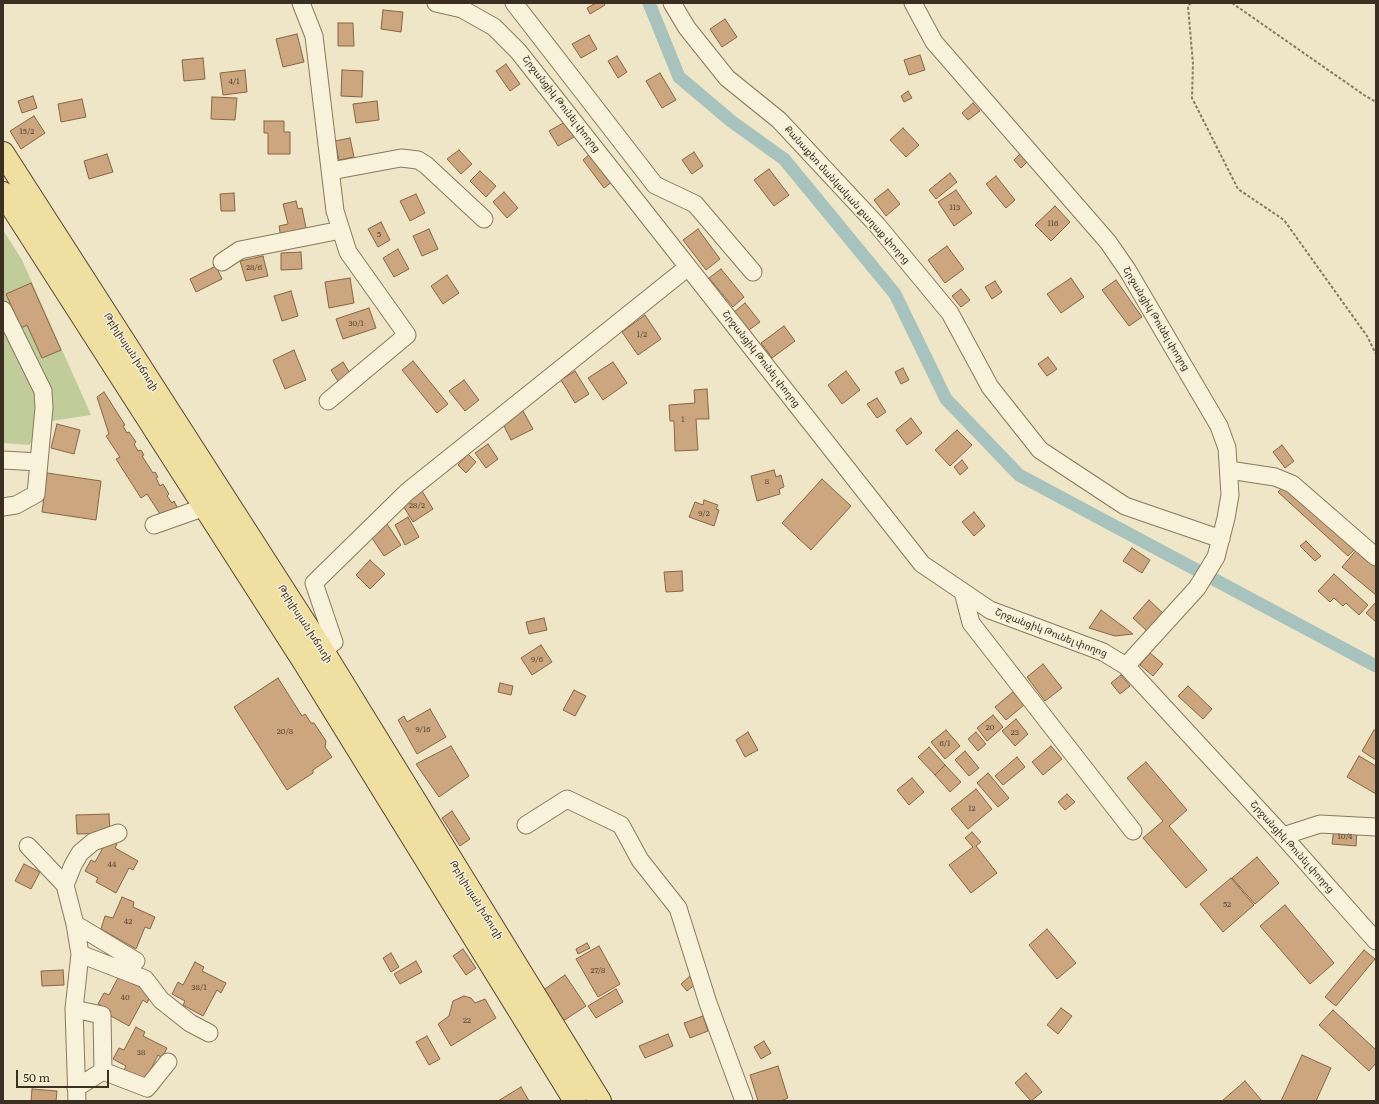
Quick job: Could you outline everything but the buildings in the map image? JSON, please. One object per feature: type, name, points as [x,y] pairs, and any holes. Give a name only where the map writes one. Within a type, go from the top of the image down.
[{"type":"main road","name":"Թբիլիսյան խճուղի","points":[[3,153],[323,651],[600,1101]]},
{"type":"main road","name":"Թբիլիսյան խճուղի","points":[[3,193],[304,662],[575,1101]]},
{"type":"street","points":[[301,3],[314,36],[335,211],[348,252],[407,335],[328,401]]},
{"type":"street","name":"Շրջանցիկ Թունել փողոց","points":[[436,3],[462,9],[494,26],[518,51],[922,564],[990,610],[1103,652],[1126,666],[1283,836],[1376,941]]},
{"type":"street","points":[[514,3],[655,185],[695,204],[753,272]]},
{"type":"street","name":"Քանաքեռ մանկական քաղաք փողոց","points":[[672,3],[687,28],[727,78],[779,120],[877,225],[950,312],[990,388],[1040,450],[1125,506],[1221,539]]},
{"type":"street","name":"Շրջանցիկ Թունել փողոց","points":[[914,3],[934,42],[1108,242],[1128,270],[1219,426],[1227,448],[1230,495],[1216,557],[1197,588],[1126,666]]},
{"type":"street","points":[[331,171],[400,158],[418,160],[426,165],[484,219]]},
{"type":"street","points":[[222,262],[240,250],[341,230]]},
{"type":"street","points":[[323,651],[334,642],[314,583],[407,492],[688,267]]},
{"type":"street","points":[[3,310],[43,391],[44,408],[36,494],[16,505],[3,507]]},
{"type":"street","points":[[3,460],[39,462]]},
{"type":"street","points":[[1229,470],[1275,477],[1292,484],[1376,557]]},
{"type":"street","points":[[154,525],[205,507]]},
{"type":"street","points":[[963,592],[971,623],[1133,831]]},
{"type":"street","points":[[526,825],[567,799],[621,824],[640,860],[678,908],[708,1003],[744,1101]]},
{"type":"street","points":[[1283,836],[1320,824],[1376,827]]},
{"type":"street","points":[[65,886],[73,865],[80,853],[93,842],[118,833]]},
{"type":"street","points":[[28,846],[65,886],[75,924],[80,954],[74,1010],[77,1095]]},
{"type":"street","points":[[75,924],[136,961]]},
{"type":"street","points":[[80,954],[145,979],[161,1000],[190,1024],[209,1034]]},
{"type":"street","points":[[74,1010],[102,1015],[103,1071],[77,1095]]},
{"type":"street","points":[[103,1071],[147,1088],[168,1062]]},
{"type":"path","points":[[1191,3],[1188,6],[1193,64],[1192,98],[1238,189],[1284,220],[1367,336],[1376,354]]},
{"type":"path","points":[[1232,3],[1376,102]]},
{"type":"green space","points":[[3,230],[22,260],[91,415],[38,423],[30,445],[3,443]]},
{"type":"waterway","points":[[649,3],[679,77],[731,121],[784,159],[895,294],[946,399],[1019,475],[1376,666]]}]
